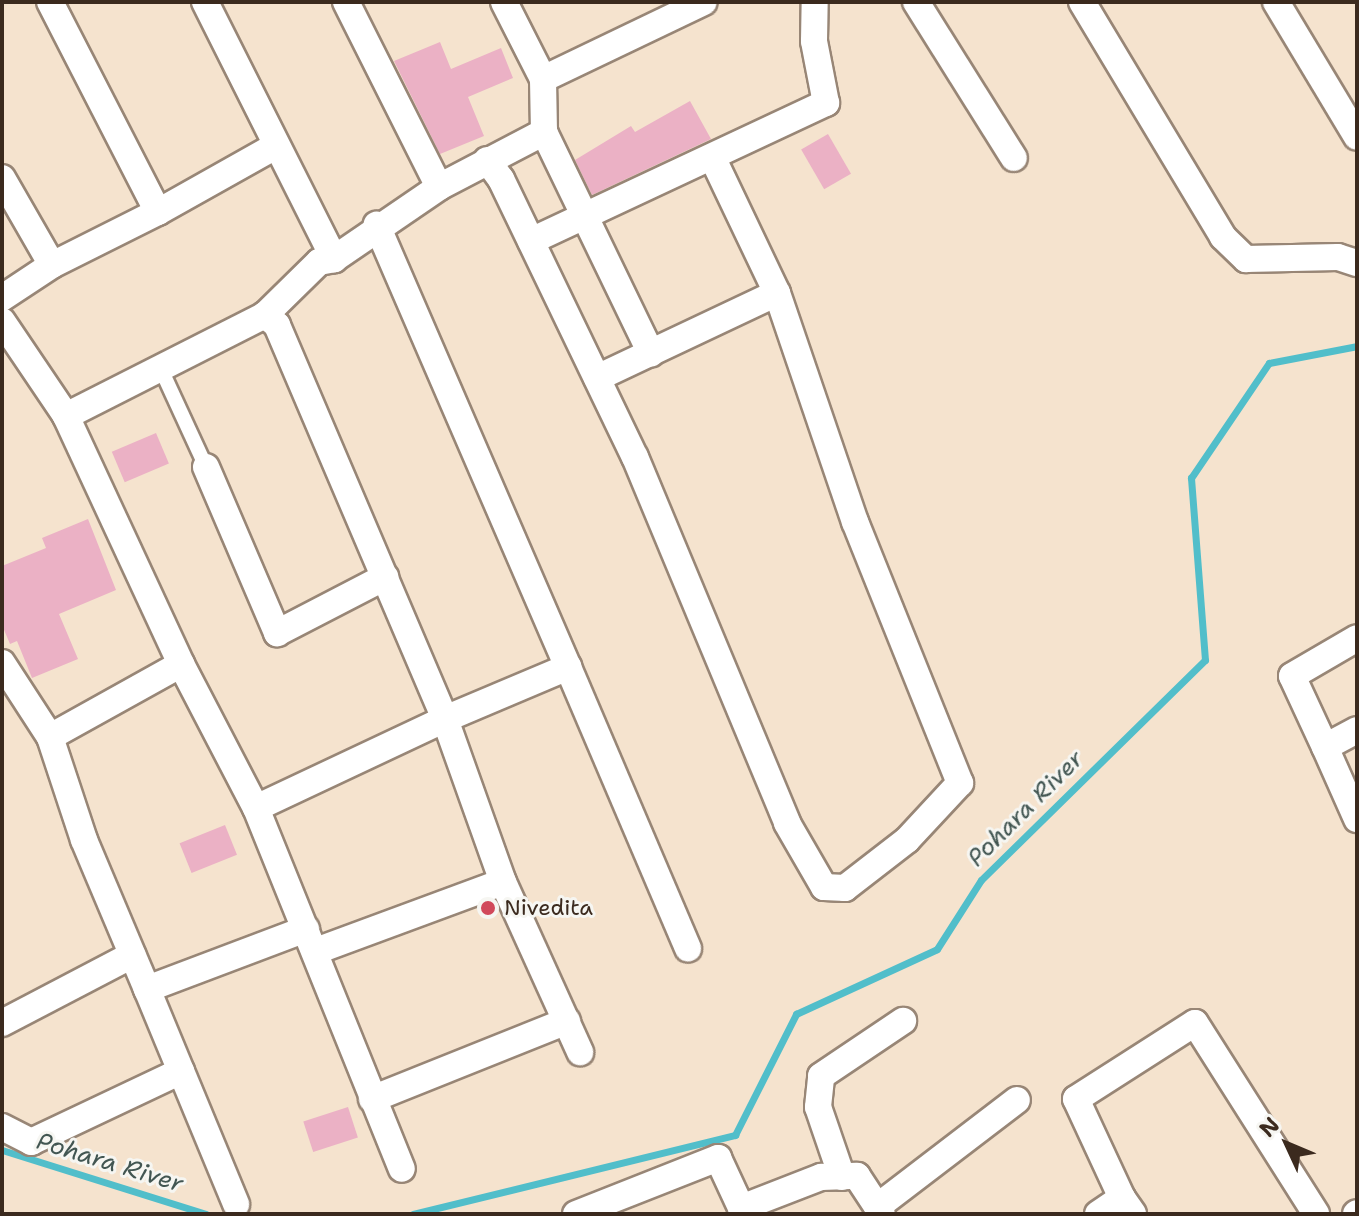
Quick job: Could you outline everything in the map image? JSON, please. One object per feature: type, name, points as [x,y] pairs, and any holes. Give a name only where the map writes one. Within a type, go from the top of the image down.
[{"type":"street","points":[[50,2],[158,212]]},
{"type":"street","points":[[205,2],[274,147],[334,259]]},
{"type":"street","points":[[346,2],[439,187]]},
{"type":"street","points":[[504,2],[543,79],[544,132],[589,215],[651,353]]},
{"type":"street","points":[[543,79],[651,13],[704,2]]},
{"type":"street","points":[[531,241],[713,159],[826,103],[814,41],[815,2]]},
{"type":"street","points":[[916,2],[1014,158]]},
{"type":"street","points":[[1082,2],[1223,237],[1246,259],[1338,257],[1357,263]]},
{"type":"street","points":[[1276,2],[1357,137]]},
{"type":"street","points":[[66,416],[265,315],[319,262],[334,259],[377,225],[439,187],[544,132]]},
{"type":"street","points":[[2,298],[52,265],[158,212],[274,147]]},
{"type":"street","points":[[487,160],[531,241],[597,378],[787,823],[824,887],[845,888],[907,840],[960,783],[855,522],[777,293],[713,159]]},
{"type":"street","points":[[2,178],[52,265]]},
{"type":"street","points":[[377,225],[688,948]]},
{"type":"street","points":[[597,378],[777,293]]},
{"type":"street","points":[[265,315],[277,325],[385,577],[445,719],[503,882],[580,1052]]},
{"type":"street","points":[[2,321],[66,416],[181,664],[256,808],[402,1169]]},
{"type":"street","points":[[206,467],[277,633],[385,577]]},
{"type":"street","points":[[1357,638],[1292,676],[1357,819]]},
{"type":"street","points":[[2,663],[50,737],[84,840],[236,1204]]},
{"type":"street","points":[[50,737],[181,664]]},
{"type":"street","points":[[256,808],[445,719],[568,667]]},
{"type":"street","points":[[1325,747],[1357,730]]},
{"type":"street","points":[[147,989],[503,882]]},
{"type":"street","points":[[2,1023],[132,955]]},
{"type":"street","points":[[372,1099],[567,1021]]},
{"type":"street","points":[[842,1177],[818,1107],[821,1076],[903,1021]]},
{"type":"street","points":[[1098,1214],[1127,1206],[1076,1099],[1195,1023],[1316,1214]]},
{"type":"street","points":[[2,1127],[31,1142],[181,1071]]},
{"type":"street","points":[[576,1214],[603,1209],[718,1158],[742,1211],[821,1177],[857,1176],[880,1210],[1017,1100]]},
{"type":"lane","points":[[160,367],[206,467]]},
{"type":"building","points":[[440,42],[451,69],[501,48],[513,78],[468,97],[484,136],[440,154],[394,61]]},
{"type":"building","points":[[690,101],[711,139],[592,195],[575,160],[631,126],[635,132]]},
{"type":"building","points":[[828,134],[851,174],[824,189],[801,150]]},
{"type":"building","points":[[156,433],[169,463],[125,482],[112,452]]},
{"type":"building","points":[[88,519],[116,590],[59,614],[78,659],[32,678],[17,641],[10,644],[2,625],[2,566],[46,548],[42,538]]},
{"type":"building","points":[[225,825],[237,855],[192,873],[180,843]]},
{"type":"building","points":[[348,1107],[358,1137],[313,1152],[303,1122]]},
{"type":"waterway","name":"Pohara River","points":[[413,1214],[735,1135],[796,1014],[937,949],[981,880],[1205,660],[1191,478],[1269,363],[1357,346]]},
{"type":"waterway","name":"Pohara River","points":[[2,1150],[206,1214]]},
{"type":"place","name":"Nivedita","points":[[488,908]]}]
